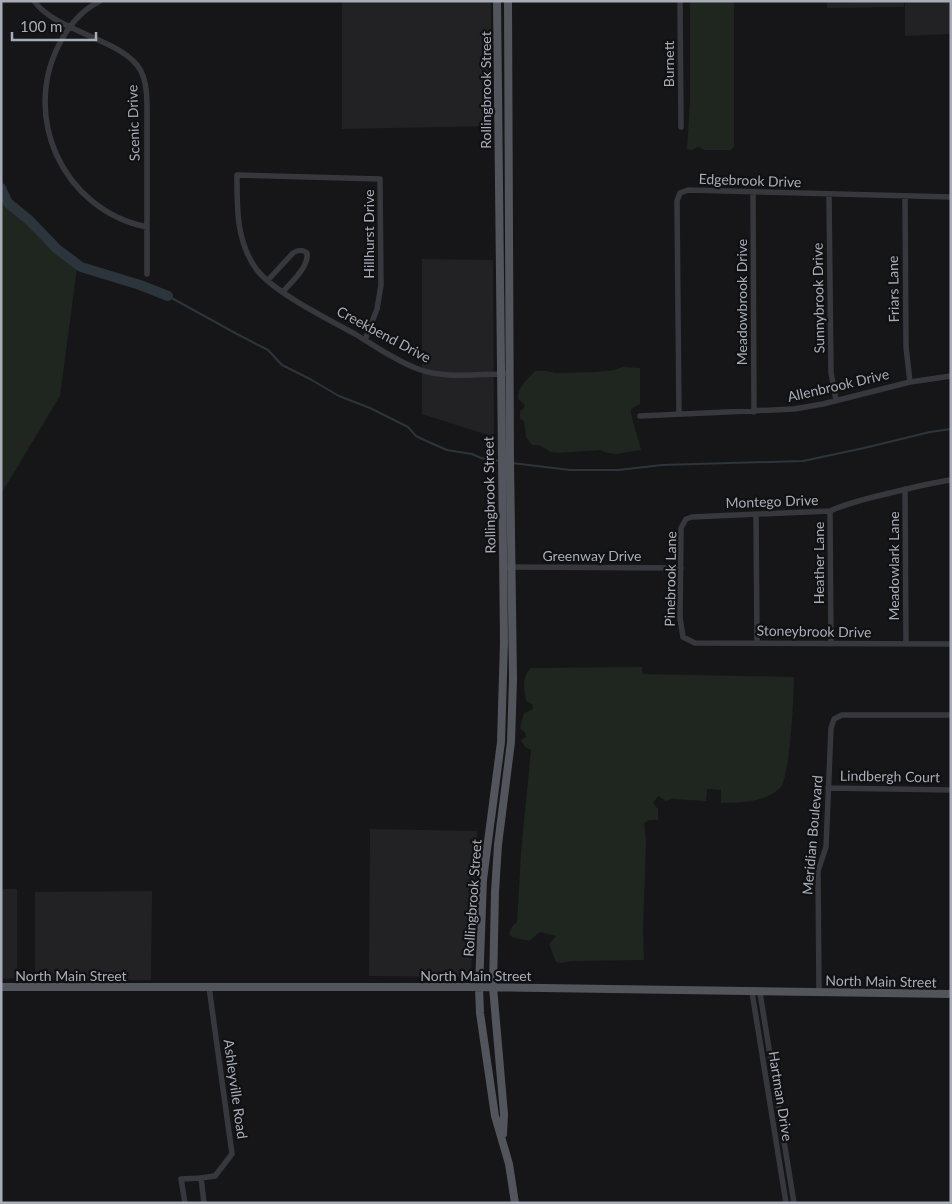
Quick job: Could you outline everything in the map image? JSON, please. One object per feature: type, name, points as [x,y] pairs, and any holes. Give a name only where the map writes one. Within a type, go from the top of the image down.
[{"type":"main road","name":"Rollingbrook Street","points":[[497,1],[504,642],[501,742],[483,880],[479,987],[480,1013],[487,1068],[495,1116],[503,1138]]},
{"type":"main road","name":"Rollingbrook Street","points":[[503,1138],[504,1114],[493,988],[497,854],[511,742],[513,678],[508,1]]},
{"type":"main road","points":[[498,192],[509,192]]},
{"type":"main road","points":[[500,284],[509,284]]},
{"type":"main road","name":"North Main Street","points":[[1,987],[479,987],[951,994]]},
{"type":"main road","points":[[503,1138],[515,1203]]},
{"type":"street","name":"Scenic Drive","points":[[34,1],[45,13],[124,54],[140,68],[144,78],[147,105],[147,274]]},
{"type":"street","points":[[100,1],[85,11],[70,27],[52,58],[45,91],[46,115],[54,150],[66,172],[87,197],[113,216],[147,227]]},
{"type":"street","name":"Burnett","points":[[680,1],[681,127]]},
{"type":"street","name":"Creekbend Drive","points":[[237,175],[236,209],[239,229],[250,258],[258,271],[284,292],[365,340],[419,369],[451,374],[510,374]]},
{"type":"street","name":"Hillhurst Drive","points":[[237,175],[380,179],[381,285],[377,309],[365,340]]},
{"type":"street","name":"Edgebrook Drive","points":[[679,414],[677,201],[680,193],[688,190],[951,197]]},
{"type":"street","name":"Meadowbrook Drive","points":[[753,192],[754,412]]},
{"type":"street","name":"Sunnybrook Drive","points":[[829,194],[831,373],[836,400]]},
{"type":"street","name":"Friars Lane","points":[[905,196],[906,347],[910,382]]},
{"type":"street","points":[[268,280],[293,253],[298,250],[304,251],[308,257],[306,263],[284,292]]},
{"type":"street","name":"Allenbrook Drive","points":[[640,416],[794,409],[910,382],[951,376]]},
{"type":"street","name":"Montego Drive","points":[[683,524],[686,519],[692,516],[830,511],[848,503],[951,480]]},
{"type":"street","name":"Meadowlark Lane","points":[[905,489],[906,644]]},
{"type":"street","name":"Heather Lane","points":[[830,511],[831,644]]},
{"type":"street","points":[[756,514],[757,642]]},
{"type":"street","name":"Pinebrook Lane","points":[[681,634],[681,528],[683,524]]},
{"type":"street","name":"Greenway Drive","points":[[502,567],[681,568]]},
{"type":"street","name":"Stoneybrook Drive","points":[[681,634],[695,643],[951,644]]},
{"type":"street","name":"Meridian Boulevard","points":[[819,993],[818,871],[826,847],[831,728],[834,719],[842,715],[951,715]]},
{"type":"street","name":"Lindbergh Court","points":[[828,788],[951,790]]},
{"type":"street","name":"Ashleyville Road","points":[[185,1203],[181,1180],[215,1176],[232,1154],[209,987]]},
{"type":"street","name":"Hartman Drive","points":[[756,992],[773,1074],[794,1203]]},
{"type":"street","name":"Hartman Drive","points":[[756,992],[766,1076],[786,1203]]},
{"type":"street","points":[[766,1076],[773,1074]]},
{"type":"street","points":[[778,1150],[785,1148]]},
{"type":"street","points":[[201,1178],[204,1203]]},
{"type":"shaded area","points":[[342,1],[491,1],[491,126],[342,129]]},
{"type":"shaded area","points":[[690,1],[734,1],[734,147],[731,150],[705,150],[698,147],[692,150],[687,149],[690,103]]},
{"type":"shaded area","points":[[827,1],[904,1],[904,7],[827,8]]},
{"type":"shaded area","points":[[905,1],[951,1],[951,34],[905,36]]},
{"type":"shaded area","points":[[1,197],[77,268],[60,396],[1,494]]},
{"type":"shaded area","points":[[422,259],[493,260],[494,437],[422,414]]},
{"type":"shaded area","points":[[623,367],[640,368],[640,404],[631,409],[641,450],[617,454],[600,450],[558,453],[551,452],[539,445],[532,445],[526,437],[524,421],[520,419],[520,411],[525,405],[518,399],[518,395],[535,371],[556,373],[597,372]]},
{"type":"shaded area","points":[[642,667],[644,674],[794,677],[791,736],[783,781],[780,788],[767,797],[744,802],[721,803],[721,790],[707,789],[706,801],[672,799],[666,801],[658,796],[653,803],[658,809],[658,820],[650,820],[644,823],[646,841],[643,930],[644,960],[556,962],[549,944],[556,936],[540,932],[529,941],[512,937],[509,933],[517,922],[521,853],[531,750],[525,747],[521,740],[526,737],[520,728],[524,713],[533,709],[532,704],[526,701],[524,679],[531,668]]},
{"type":"shaded area","points":[[370,829],[477,831],[471,977],[369,976]]},
{"type":"shaded area","points":[[1,889],[17,889],[17,978],[1,979]]},
{"type":"shaded area","points":[[152,891],[151,980],[35,980],[35,892]]},
{"type":"waterway","points":[[1,188],[8,203],[29,220],[57,249],[81,267],[140,285],[168,296]]},
{"type":"waterway","points":[[168,296],[268,350],[282,365],[339,396],[370,408],[408,427],[416,436],[422,439],[447,450],[500,461]]},
{"type":"waterway","points":[[512,463],[570,470],[618,470],[662,465],[803,461],[930,432],[951,429]]}]
